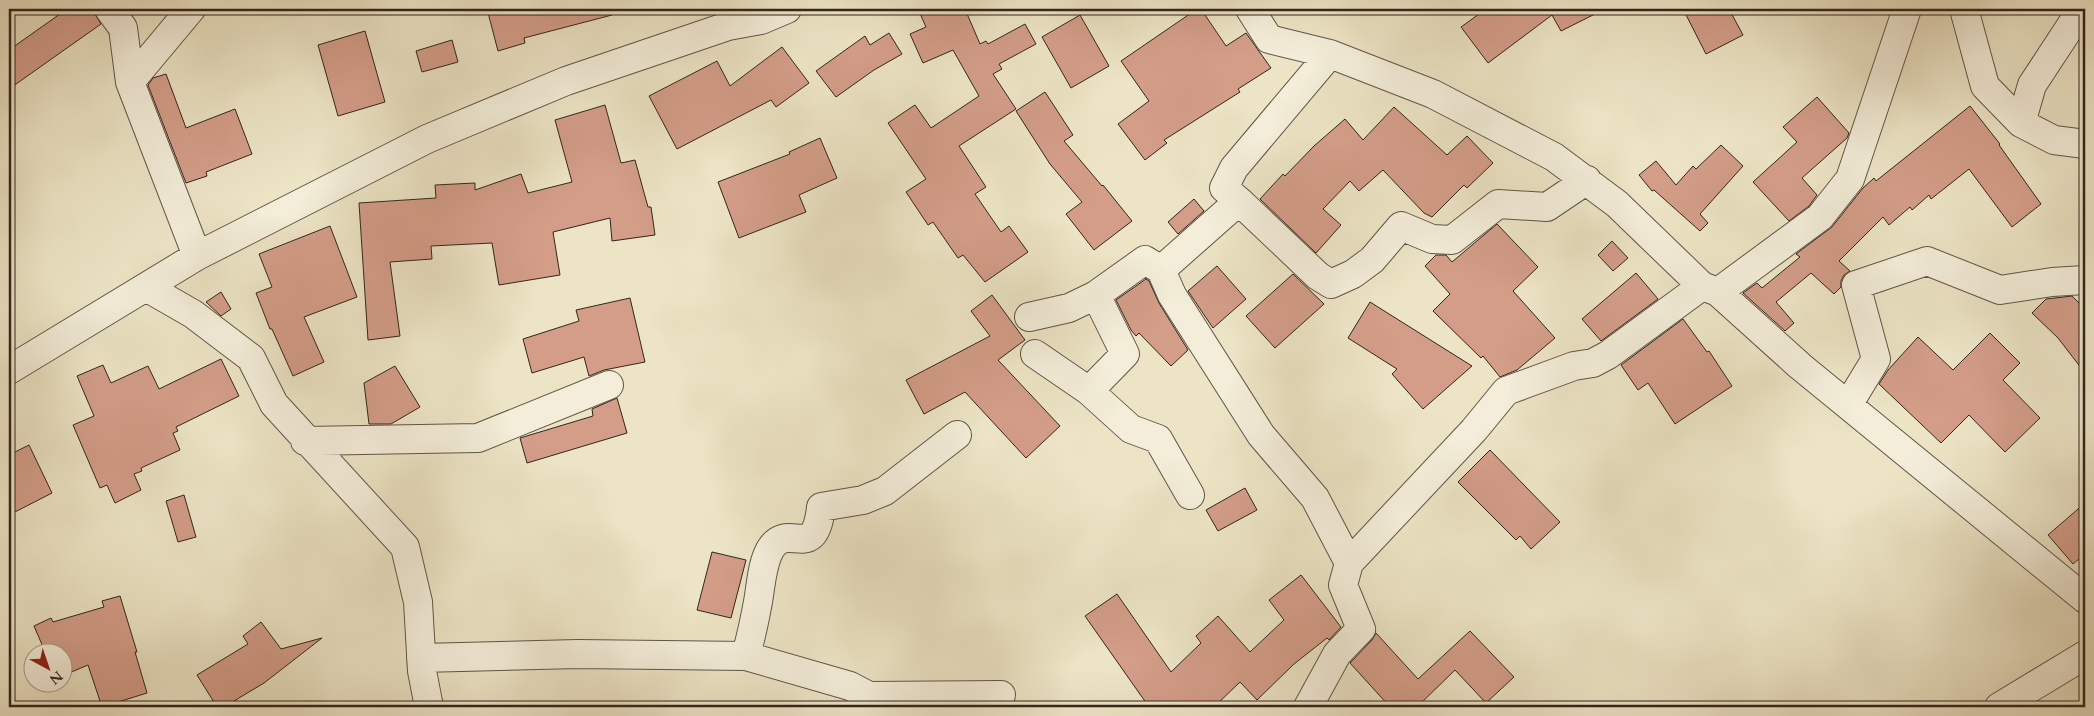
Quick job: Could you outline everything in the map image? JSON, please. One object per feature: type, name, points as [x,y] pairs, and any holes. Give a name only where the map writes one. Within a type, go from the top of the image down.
[{"type":"street","points":[[108,9],[123,28],[130,82],[197,256]]},
{"type":"street","points":[[130,82],[191,9]]},
{"type":"street","points":[[9,370],[197,256],[427,138],[724,18],[761,20],[787,9]]},
{"type":"street","points":[[1250,9],[1269,39],[1330,54],[1433,94],[1554,157],[1587,180],[1617,204],[1710,289],[1800,366],[2085,599]]},
{"type":"street","points":[[1308,707],[1337,654],[1361,629],[1343,586],[1348,563],[1474,430],[1506,391],[1574,366],[1593,363],[1601,359],[1820,217],[1850,179],[1907,9]]},
{"type":"street","points":[[1964,9],[1985,86],[2021,123],[2054,140],[2085,144]]},
{"type":"street","points":[[2021,123],[2032,85],[2074,21],[2085,13]]},
{"type":"street","points":[[1330,54],[1234,168],[1224,188],[1312,270],[1331,284],[1353,274],[1372,260],[1400,226],[1432,239],[1452,240],[1498,204],[1547,207],[1587,180]]},
{"type":"street","points":[[1161,270],[1239,201]]},
{"type":"street","points":[[1030,317],[1069,308],[1096,295],[1145,260],[1161,270],[1172,295],[1261,435],[1315,498],[1348,563]]},
{"type":"street","points":[[1848,405],[1876,359],[1856,285],[1927,261],[2000,290],[2052,282],[2085,280]]},
{"type":"street","points":[[146,287],[193,314],[251,358],[274,404],[305,441],[405,547],[418,602],[422,671],[429,707]]},
{"type":"street","points":[[1089,391],[1124,354],[1096,295]]},
{"type":"street","points":[[1035,354],[1089,391],[1131,429],[1158,440],[1190,495]]},
{"type":"street","points":[[305,441],[478,438],[609,385]]},
{"type":"street","points":[[746,656],[764,568],[770,549],[776,542],[786,538],[807,539],[814,534],[820,521],[821,507],[863,500],[885,491],[957,435]]},
{"type":"street","points":[[421,658],[578,654],[746,656],[850,686],[869,696],[1001,695]]},
{"type":"street","points":[[1999,707],[2085,654]]},
{"type":"building","points":[[67,9],[92,9],[101,24],[9,89],[9,50]]},
{"type":"building","points":[[487,9],[611,9],[612,15],[524,38],[525,43],[498,51]]},
{"type":"building","points":[[918,9],[965,9],[980,44],[986,41],[988,44],[1025,24],[1036,44],[999,64],[1002,69],[993,74],[1016,109],[959,146],[986,187],[975,194],[1001,232],[1009,226],[1028,252],[985,282],[963,255],[958,258],[933,222],[928,225],[906,192],[926,179],[888,123],[915,105],[931,128],[979,96],[953,50],[923,63],[910,34],[926,27]]},
{"type":"building","points":[[1197,9],[1201,9],[1226,46],[1246,33],[1271,68],[1238,89],[1240,92],[1164,140],[1167,143],[1145,160],[1118,124],[1149,101],[1121,61]]},
{"type":"building","points":[[1486,9],[1605,9],[1561,31],[1552,15],[1488,63],[1461,27]]},
{"type":"building","points":[[1683,9],[1729,9],[1743,35],[1706,54]]},
{"type":"building","points":[[1080,15],[1109,66],[1071,88],[1042,37]]},
{"type":"building","points":[[365,31],[385,102],[338,116],[318,45]]},
{"type":"building","points":[[889,33],[902,54],[874,70],[836,97],[816,71],[865,36],[870,45]]},
{"type":"building","points":[[452,40],[458,62],[422,72],[416,51]]},
{"type":"building","points":[[782,47],[809,83],[776,107],[771,100],[677,149],[649,96],[717,61],[730,86]]},
{"type":"building","points":[[166,74],[186,128],[235,109],[252,154],[206,172],[207,176],[186,183],[148,85],[153,78]]},
{"type":"building","points":[[1045,92],[1073,135],[1064,141],[1132,221],[1094,250],[1066,214],[1082,202],[1050,164],[1016,111]]},
{"type":"building","points":[[1817,97],[1849,133],[1847,138],[1802,178],[1817,195],[1809,206],[1789,221],[1753,182],[1797,142],[1783,127]]},
{"type":"building","points":[[605,105],[621,163],[635,160],[648,207],[651,207],[655,235],[612,241],[610,218],[553,232],[560,275],[499,285],[492,243],[431,246],[432,259],[390,262],[400,336],[368,340],[359,203],[436,198],[435,185],[475,183],[475,190],[521,174],[528,193],[572,182],[555,120]]},
{"type":"building","points":[[1970,106],[2000,144],[2041,204],[2012,227],[1969,169],[1931,199],[1929,195],[1912,210],[1910,207],[1889,225],[1883,217],[1839,261],[1850,271],[1844,275],[1841,287],[1834,294],[1811,273],[1776,302],[1794,323],[1785,331],[1743,293],[1757,283],[1762,288],[1800,257],[1796,254],[1832,227],[1863,188],[1874,178],[1876,181]]},
{"type":"building","points":[[1394,107],[1447,155],[1467,136],[1493,163],[1467,188],[1464,185],[1432,217],[1424,213],[1383,170],[1359,191],[1350,181],[1323,209],[1341,225],[1316,253],[1260,199],[1283,174],[1285,176],[1314,146],[1345,119],[1363,140]]},
{"type":"building","points":[[820,138],[837,178],[799,195],[806,212],[739,238],[718,182],[790,154],[789,152]]},
{"type":"building","points":[[1721,145],[1743,166],[1700,214],[1708,223],[1700,231],[1654,190],[1652,191],[1639,175],[1656,161],[1676,185],[1693,166],[1696,169]]},
{"type":"building","points":[[1194,199],[1204,211],[1178,234],[1168,222]]},
{"type":"building","points":[[1497,224],[1538,267],[1513,291],[1555,338],[1517,370],[1500,377],[1483,356],[1481,358],[1433,311],[1450,294],[1425,266],[1436,255],[1446,255],[1452,262]]},
{"type":"building","points":[[330,226],[357,297],[304,317],[324,362],[293,376],[272,329],[270,329],[256,293],[272,287],[259,254]]},
{"type":"building","points":[[1612,241],[1628,258],[1613,271],[1598,255]]},
{"type":"building","points":[[1217,266],[1246,299],[1213,328],[1188,291]]},
{"type":"building","points":[[1636,273],[1658,299],[1601,341],[1582,319]]},
{"type":"building","points":[[1293,274],[1324,304],[1275,348],[1246,316]]},
{"type":"building","points":[[1146,279],[1149,281],[1159,303],[1188,350],[1171,366],[1139,333],[1136,336],[1131,330],[1116,300]]},
{"type":"building","points":[[221,292],[231,309],[221,316],[206,302]]},
{"type":"building","points":[[992,295],[1025,340],[998,360],[1060,426],[1026,458],[965,392],[924,414],[906,380],[990,336],[971,311]]},
{"type":"building","points":[[2072,296],[2085,309],[2085,373],[2058,338],[2032,313],[2046,299]]},
{"type":"building","points":[[630,298],[645,362],[604,370],[589,376],[584,357],[532,373],[523,339],[579,321],[576,310]]},
{"type":"building","points":[[1370,302],[1472,366],[1423,409],[1392,374],[1397,369],[1348,338]]},
{"type":"building","points":[[1683,319],[1707,352],[1709,351],[1732,386],[1675,424],[1648,383],[1638,390],[1621,365]]},
{"type":"building","points":[[1990,333],[2020,363],[2003,380],[2040,418],[2005,452],[1969,415],[1941,443],[1879,384],[1888,370],[1918,337],[1953,370]]},
{"type":"building","points":[[221,359],[239,396],[176,427],[178,431],[173,433],[180,450],[141,468],[142,471],[134,474],[141,490],[115,503],[107,485],[100,488],[73,425],[94,416],[77,376],[103,365],[111,383],[148,366],[159,389]]},
{"type":"building","points":[[395,366],[420,407],[391,424],[369,424],[364,383]]},
{"type":"building","points":[[617,398],[627,433],[527,463],[520,438],[593,416],[592,409]]},
{"type":"building","points":[[29,445],[52,493],[9,515],[9,455]]},
{"type":"building","points":[[1490,450],[1560,522],[1531,549],[1520,536],[1516,540],[1458,482]]},
{"type":"building","points":[[1245,488],[1257,510],[1218,531],[1206,510]]},
{"type":"building","points":[[184,495],[196,537],[178,542],[166,501]]},
{"type":"building","points":[[2085,503],[2085,554],[2073,564],[2048,535]]},
{"type":"building","points":[[712,552],[746,560],[731,618],[697,610]]},
{"type":"building","points":[[1301,575],[1341,627],[1329,640],[1327,638],[1294,664],[1257,700],[1240,682],[1214,707],[1149,707],[1085,616],[1117,594],[1171,672],[1201,643],[1196,636],[1218,616],[1250,652],[1284,620],[1269,600]]},
{"type":"building","points":[[120,596],[147,693],[102,707],[88,665],[72,672],[72,644],[42,644],[34,626],[51,618],[53,622],[104,607],[102,601]]},
{"type":"building","points":[[261,622],[281,649],[322,638],[264,683],[224,707],[217,707],[197,675],[248,644],[243,636]]},
{"type":"building","points":[[1470,631],[1514,677],[1486,703],[1455,670],[1417,707],[1390,707],[1350,663],[1372,640],[1376,633],[1418,679]]}]
